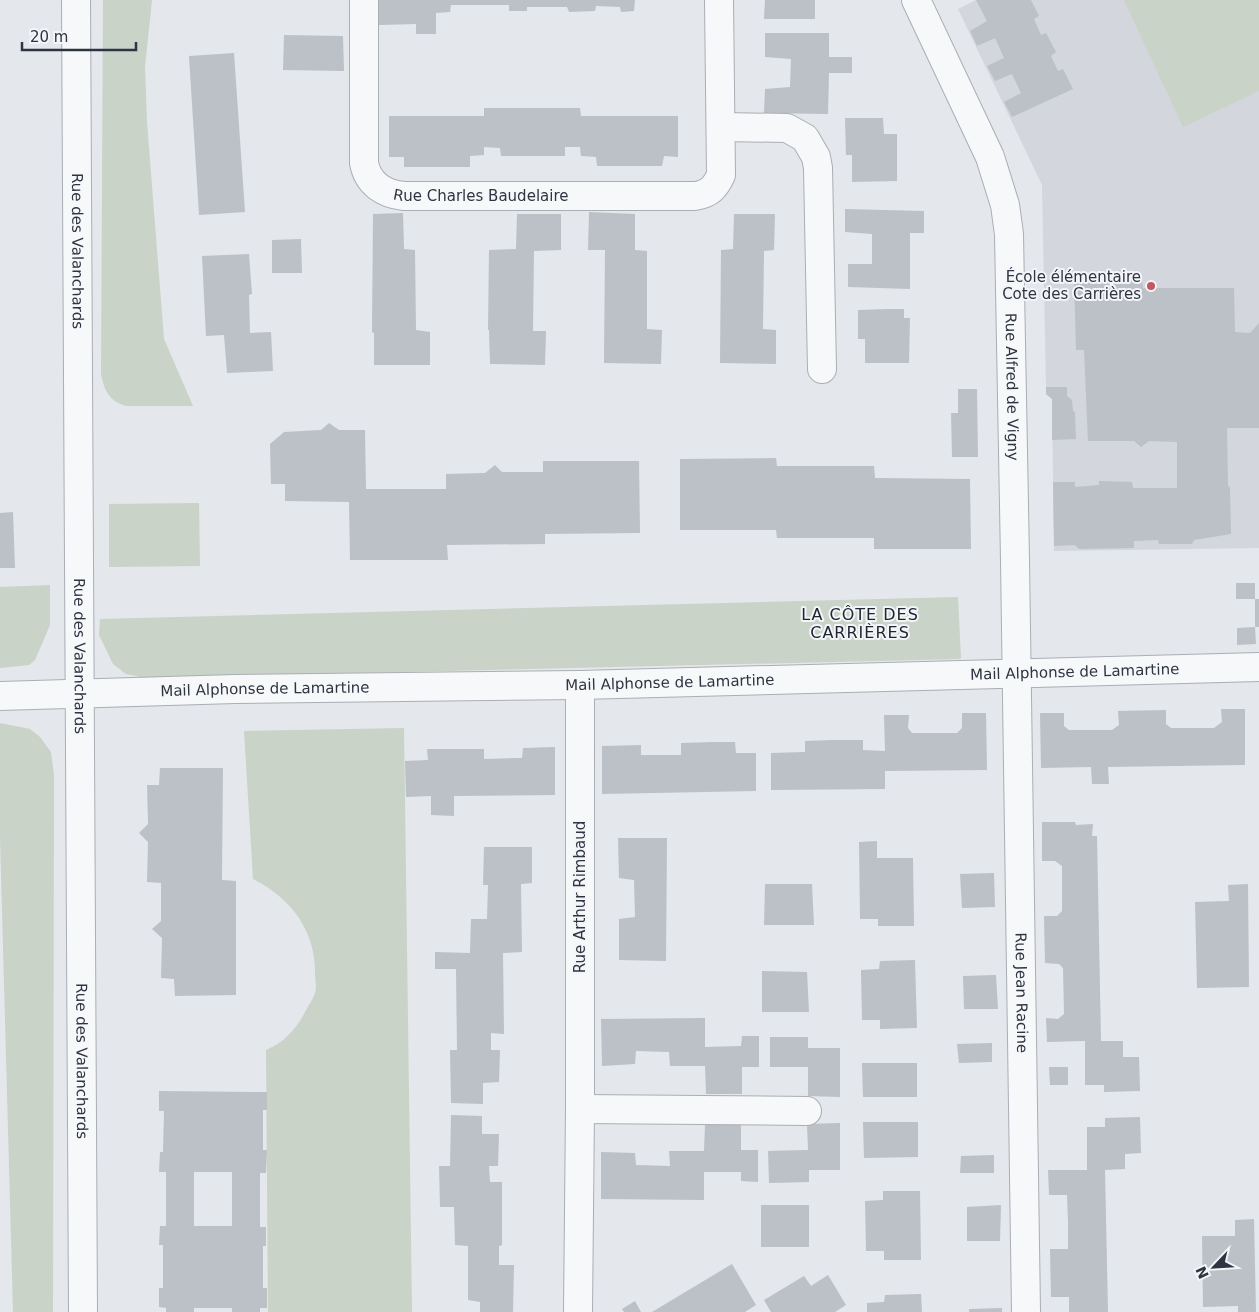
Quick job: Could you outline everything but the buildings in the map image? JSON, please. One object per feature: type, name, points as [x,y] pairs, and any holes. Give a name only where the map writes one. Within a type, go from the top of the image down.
[{"type":"street","name":"Rue des Valanchards","points":[[76,0],[83,1312]]},
{"type":"street","name":"Rue Charles Baudelaire","points":[[364,0],[364,163],[366,171],[376,186],[394,195],[706,194],[715,186],[721,175],[721,128]]},
{"type":"street","points":[[719,0],[721,128],[787,128],[805,138],[816,156],[818,168],[822,369]]},
{"type":"street","name":"Rue Alfred de Vigny","points":[[916,0],[990,157],[1004,204],[1009,234],[1017,674]]},
{"type":"street","name":"Mail Alphonse de Lamartine","points":[[0,696],[580,685],[1259,667]]},
{"type":"street","name":"Rue Jean Racine","points":[[1017,674],[1026,1312]]},
{"type":"street","name":"Rue Arthur Rimbaud","points":[[578,1312],[580,685]]},
{"type":"street","points":[[580,1109],[807,1111]]},
{"type":"shaded area","points":[[103,0],[152,0],[145,67],[147,122],[164,339],[193,406],[126,406],[111,398],[102,380]]},
{"type":"shaded area","name":"École élémentaire Cote des Carrières","points":[[976,0],[1259,0],[1259,548],[1054,551],[1052,399],[1046,394],[1042,185],[958,9]]},
{"type":"shaded area","points":[[1124,0],[1259,0],[1259,91],[1183,127]]},
{"type":"shaded area","points":[[199,503],[200,566],[109,567],[109,504]]},
{"type":"shaded area","points":[[50,585],[50,625],[35,660],[29,665],[0,668],[0,587]]},
{"type":"shaded area","points":[[958,597],[961,659],[145,678],[126,674],[113,664],[99,635],[100,619]]},
{"type":"shaded area","points":[[0,723],[30,729],[40,737],[51,752],[54,775],[53,1312],[13,1312],[0,837]]},
{"type":"shaded area","points":[[404,728],[412,1312],[268,1312],[266,1050],[279,1043],[295,1028],[312,1000],[316,986],[311,944],[299,917],[279,896],[253,879],[244,731]]},
{"type":"place","name":"École élémentaire Cote des Carrières","points":[[1151,286]]},
{"type":"district","name":"LA CÔTE DES CARRIÈRES","points":[[860,623]]}]
